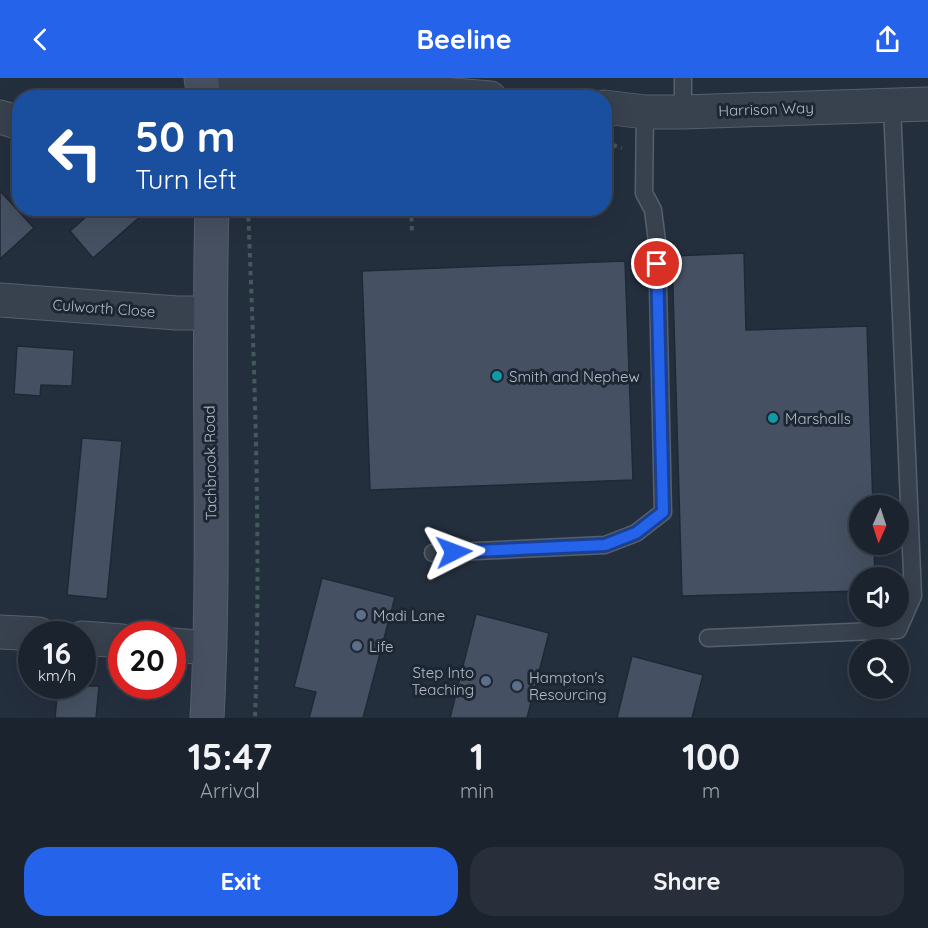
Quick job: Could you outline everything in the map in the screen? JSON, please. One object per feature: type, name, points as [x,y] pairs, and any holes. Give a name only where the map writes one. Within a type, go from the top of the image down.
[{"type":"main road","name":"Tachbrook Road","points":[[207,718],[210,648],[208,313],[212,216]]},
{"type":"street","points":[[203,89],[251,90]]},
{"type":"street","name":"Harrison Way","points":[[612,108],[645,112],[683,112],[928,104]]},
{"type":"street","name":"Culworth Close","points":[[0,300],[177,313],[208,313]]},
{"type":"street","points":[[0,632],[18,633]]},
{"type":"street","points":[[186,646],[210,648]]},
{"type":"lane","points":[[683,78],[683,112]]},
{"type":"lane","points":[[708,638],[898,630],[913,596],[892,106]]},
{"type":"lane","points":[[432,553],[605,545],[636,533],[663,512],[657,241],[653,210],[644,194],[645,112]]},
{"type":"path","points":[[612,146],[617,148]]},
{"type":"path","points":[[248,216],[256,465],[258,632],[255,718]]},
{"type":"path","points":[[411,216],[412,232]]},
{"type":"building","points":[[0,191],[12,204],[12,216],[23,216],[34,228],[0,259]]},
{"type":"building","points":[[87,216],[141,216],[93,258],[70,231]]},
{"type":"building","name":"Marshalls","points":[[744,253],[746,330],[867,326],[873,495],[849,495],[849,555],[874,555],[875,567],[849,567],[849,591],[682,596],[672,256]]},
{"type":"building","name":"Smith and Nephew","points":[[625,261],[633,480],[370,490],[362,271]]},
{"type":"building","points":[[17,346],[74,350],[72,386],[41,385],[40,396],[14,394]]},
{"type":"building","points":[[82,438],[122,441],[107,599],[67,595]]},
{"type":"building","points":[[322,578],[395,597],[363,718],[309,718],[316,692],[294,687]]},
{"type":"building","points":[[476,614],[549,633],[527,718],[450,718]]},
{"type":"building","points":[[632,656],[703,675],[692,718],[617,718]]},
{"type":"building","points":[[96,686],[99,686],[96,718],[55,718],[57,699],[96,699]]},
{"type":"place","name":"Smith and Nephew","points":[[497,376]]},
{"type":"place","name":"Marshalls","points":[[773,418]]},
{"type":"place","name":"Madi Lane","points":[[361,615]]},
{"type":"place","name":"Life","points":[[357,646]]},
{"type":"place","name":"Step Into Teaching","points":[[486,681]]},
{"type":"place","name":"Hampton's Resourcing","points":[[517,686]]},
{"type":"route","points":[[454,552],[605,545],[636,533],[663,512],[657,264]]}]
